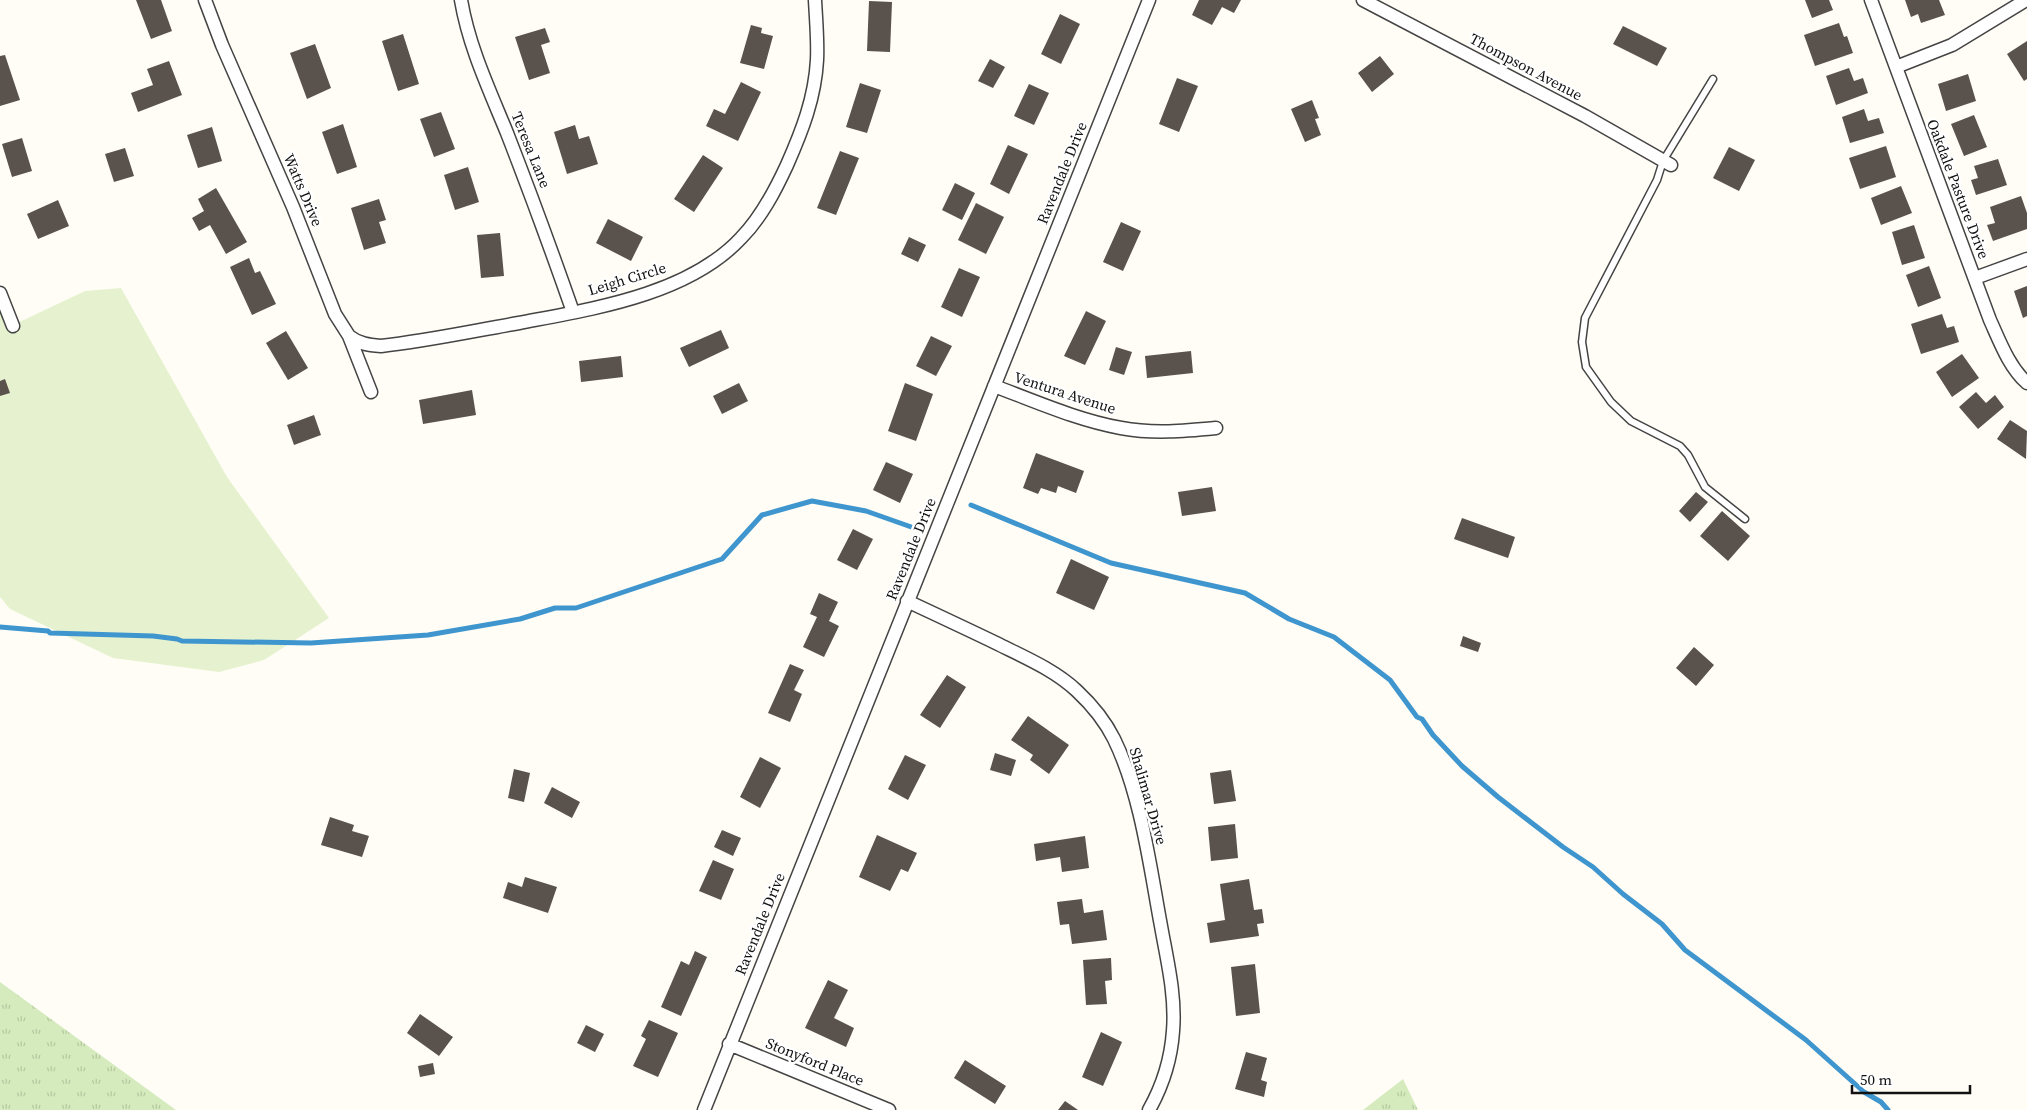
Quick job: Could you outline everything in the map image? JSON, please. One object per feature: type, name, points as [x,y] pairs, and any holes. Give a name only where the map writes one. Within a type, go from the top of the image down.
[{"type":"street","name":"Watts Drive","points":[[204,0],[294,207],[335,314],[349,336],[371,392]]},
{"type":"street","name":"Teresa Lane","points":[[461,0],[465,25],[474,55],[541,219],[573,312]]},
{"type":"street","name":"Leigh Circle","points":[[349,336],[364,345],[381,346],[573,312],[650,293],[698,271],[721,256],[734,245],[758,218],[781,178],[800,135],[809,108],[817,59],[815,0]]},
{"type":"street","name":"Ravendale Drive","points":[[704,1110],[1149,0]]},
{"type":"street","name":"Thompson Avenue","points":[[1364,0],[1585,116],[1668,163]]},
{"type":"street","name":"Oakdale Pasture Drive","points":[[1871,0],[1928,158],[1990,320],[2020,377],[2027,383]]},
{"type":"street","points":[[1896,66],[1952,45],[2026,0]]},
{"type":"street","points":[[1975,278],[2027,259]]},
{"type":"street","points":[[0,293],[13,326]]},
{"type":"street","name":"Ventura Avenue","points":[[994,386],[1086,419],[1121,428],[1169,432],[1216,428]]},
{"type":"street","name":"Shalimar Drive","points":[[907,601],[1026,658],[1061,678],[1076,690],[1099,714],[1114,738],[1136,801],[1171,983],[1173,1016],[1171,1050],[1167,1070],[1159,1092],[1149,1110]]},
{"type":"street","name":"Stonyford Place","points":[[729,1044],[889,1110]]},
{"type":"lane","points":[[1713,79],[1585,318],[1582,342],[1586,367],[1611,402],[1631,420],[1680,446],[1688,454],[1705,487],[1745,519]]},
{"type":"green space","points":[[121,288],[227,477],[329,618],[264,660],[219,672],[113,658],[10,609],[0,597],[0,292],[13,325],[85,291]]},
{"type":"green space","points":[[0,982],[176,1110],[0,1110]]},
{"type":"green space","points":[[1403,1079],[1418,1110],[1363,1110]]},
{"type":"building","points":[[136,0],[161,0],[172,31],[151,39]]},
{"type":"building","points":[[1199,0],[1241,0],[1234,13],[1222,7],[1212,25],[1192,15]]},
{"type":"building","points":[[1805,0],[1829,0],[1833,10],[1812,18]]},
{"type":"building","points":[[1905,0],[1939,0],[1945,15],[1921,23],[1918,14],[1911,17]]},
{"type":"building","points":[[869,1],[892,2],[890,52],[867,51]]},
{"type":"building","points":[[1060,14],[1080,24],[1061,64],[1041,54]]},
{"type":"building","points":[[1839,23],[1844,37],[1847,36],[1853,53],[1815,66],[1804,35]]},
{"type":"building","points":[[751,25],[762,28],[761,33],[773,36],[764,69],[740,63]]},
{"type":"building","points":[[1623,26],[1667,48],[1657,66],[1613,44]]},
{"type":"building","points":[[545,28],[550,42],[541,45],[550,73],[529,80],[515,37]]},
{"type":"building","points":[[403,34],[419,84],[398,91],[382,41]]},
{"type":"building","points":[[2027,41],[2027,79],[2024,81],[2007,54]]},
{"type":"building","points":[[315,44],[331,88],[307,99],[290,53]]},
{"type":"building","points":[[5,55],[20,100],[0,106],[0,56]]},
{"type":"building","points":[[1380,56],[1394,74],[1372,92],[1358,73]]},
{"type":"building","points":[[990,59],[1005,67],[993,88],[978,81]]},
{"type":"building","points":[[169,61],[182,95],[138,112],[131,93],[153,85],[147,69]]},
{"type":"building","points":[[1849,68],[1854,81],[1863,78],[1868,93],[1836,105],[1826,76]]},
{"type":"building","points":[[1968,74],[1976,101],[1946,111],[1938,84]]},
{"type":"building","points":[[1177,78],[1198,86],[1179,132],[1159,124]]},
{"type":"building","points":[[741,82],[761,92],[738,141],[706,126],[714,109],[725,114]]},
{"type":"building","points":[[860,83],[881,90],[867,133],[846,127]]},
{"type":"building","points":[[1029,84],[1049,93],[1034,125],[1014,116]]},
{"type":"building","points":[[1312,100],[1319,118],[1315,119],[1321,135],[1305,142],[1291,109]]},
{"type":"building","points":[[1864,109],[1868,121],[1879,118],[1884,133],[1850,143],[1842,117]]},
{"type":"building","points":[[441,112],[455,149],[434,157],[420,119]]},
{"type":"building","points":[[1974,115],[1987,147],[1964,156],[1951,124]]},
{"type":"building","points":[[343,124],[357,167],[337,174],[322,132]]},
{"type":"building","points":[[575,125],[579,139],[589,136],[598,164],[567,174],[554,132]]},
{"type":"building","points":[[212,127],[222,161],[198,168],[187,135]]},
{"type":"building","points":[[22,138],[32,171],[12,177],[2,144]]},
{"type":"building","points":[[1008,145],[1028,154],[1009,194],[990,184]]},
{"type":"building","points":[[1886,146],[1896,177],[1860,189],[1849,158]]},
{"type":"building","points":[[1729,147],[1755,160],[1739,191],[1713,178]]},
{"type":"building","points":[[125,148],[134,176],[114,182],[105,154]]},
{"type":"building","points":[[840,151],[859,158],[836,215],[817,208]]},
{"type":"building","points":[[703,155],[723,168],[694,212],[674,199]]},
{"type":"building","points":[[1998,159],[2007,185],[1976,195],[1971,180],[1978,178],[1974,166]]},
{"type":"building","points":[[468,167],[479,202],[455,210],[444,175]]},
{"type":"building","points":[[955,183],[975,193],[962,220],[942,210]]},
{"type":"building","points":[[1901,186],[1912,213],[1881,225],[1871,198]]},
{"type":"building","points":[[216,188],[247,242],[226,254],[210,225],[199,231],[192,218],[204,211],[198,199]]},
{"type":"building","points":[[2021,196],[2027,213],[2027,229],[1993,241],[1987,225],[1995,223],[1990,207]]},
{"type":"building","points":[[379,199],[386,220],[379,222],[386,243],[364,250],[351,208]]},
{"type":"building","points":[[58,200],[69,226],[38,239],[27,214]]},
{"type":"building","points":[[976,203],[1004,217],[986,254],[958,240]]},
{"type":"building","points":[[608,219],[643,237],[631,261],[596,243]]},
{"type":"building","points":[[1121,222],[1141,231],[1123,271],[1103,262]]},
{"type":"building","points":[[1914,225],[1925,258],[1902,265],[1892,232]]},
{"type":"building","points":[[500,233],[504,276],[481,278],[477,235]]},
{"type":"building","points":[[909,237],[926,245],[918,262],[901,254]]},
{"type":"building","points":[[249,258],[255,273],[260,271],[276,304],[252,315],[230,267]]},
{"type":"building","points":[[1929,266],[1941,298],[1918,307],[1906,275]]},
{"type":"building","points":[[959,268],[980,277],[962,317],[941,307]]},
{"type":"building","points":[[2027,286],[2027,316],[2023,318],[2014,291]]},
{"type":"building","points":[[1086,311],[1106,321],[1085,365],[1064,356]]},
{"type":"building","points":[[1942,314],[1947,328],[1954,326],[1959,342],[1921,354],[1911,324]]},
{"type":"building","points":[[721,330],[729,348],[689,367],[680,348]]},
{"type":"building","points":[[286,331],[308,368],[288,380],[266,343]]},
{"type":"building","points":[[931,336],[952,346],[936,376],[916,366]]},
{"type":"building","points":[[1116,347],[1132,352],[1124,375],[1109,370]]},
{"type":"building","points":[[1191,351],[1193,373],[1147,378],[1145,356]]},
{"type":"building","points":[[1962,354],[1979,378],[1952,397],[1936,372]]},
{"type":"building","points":[[621,356],[623,377],[581,382],[579,361]]},
{"type":"building","points":[[5,379],[10,393],[0,396],[0,381]]},
{"type":"building","points":[[739,383],[748,401],[722,414],[713,396]]},
{"type":"building","points":[[905,383],[933,394],[916,441],[888,431]]},
{"type":"building","points":[[472,390],[476,415],[423,424],[419,400]]},
{"type":"building","points":[[1976,392],[1986,403],[1995,395],[2004,407],[1978,429],[1959,407]]},
{"type":"building","points":[[314,415],[321,435],[294,445],[287,425]]},
{"type":"building","points":[[2010,420],[2027,431],[2026,459],[1997,439]]},
{"type":"building","points":[[1036,453],[1084,471],[1076,493],[1058,486],[1056,493],[1041,488],[1038,494],[1023,488]]},
{"type":"building","points":[[886,462],[913,474],[900,503],[873,490]]},
{"type":"building","points":[[1212,487],[1216,511],[1182,516],[1178,492]]},
{"type":"building","points":[[1696,492],[1708,502],[1690,522],[1679,511]]},
{"type":"building","points":[[1722,511],[1750,536],[1728,561],[1700,536]]},
{"type":"building","points":[[1462,518],[1515,537],[1508,558],[1454,539]]},
{"type":"building","points":[[853,529],[873,539],[857,570],[837,560]]},
{"type":"building","points":[[1071,559],[1109,577],[1094,610],[1056,593]]},
{"type":"building","points":[[819,593],[838,602],[829,621],[839,626],[824,657],[803,647],[817,617],[810,614]]},
{"type":"building","points":[[1463,636],[1481,643],[1478,652],[1460,646]]},
{"type":"building","points":[[1694,647],[1714,665],[1696,686],[1676,668]]},
{"type":"building","points":[[790,664],[804,670],[794,690],[802,694],[790,722],[768,713]]},
{"type":"building","points":[[947,675],[966,687],[940,728],[920,715]]},
{"type":"building","points":[[1028,716],[1069,745],[1049,774],[1030,760],[1033,755],[1011,740]]},
{"type":"building","points":[[995,753],[1016,760],[1011,776],[990,770]]},
{"type":"building","points":[[905,755],[926,765],[908,800],[888,789]]},
{"type":"building","points":[[760,757],[781,768],[760,808],[740,797]]},
{"type":"building","points":[[514,769],[530,773],[524,802],[508,798]]},
{"type":"building","points":[[1231,770],[1236,801],[1214,804],[1210,773]]},
{"type":"building","points":[[552,787],[580,802],[572,818],[544,803]]},
{"type":"building","points":[[330,817],[354,825],[352,831],[369,836],[362,857],[321,845]]},
{"type":"building","points":[[1235,824],[1238,858],[1211,861],[1208,827]]},
{"type":"building","points":[[722,830],[741,838],[733,856],[714,847]]},
{"type":"building","points":[[877,835],[917,853],[908,872],[901,869],[890,891],[859,877]]},
{"type":"building","points":[[1085,836],[1089,868],[1062,872],[1060,857],[1036,861],[1034,844]]},
{"type":"building","points":[[713,860],[734,869],[721,900],[699,891]]},
{"type":"building","points":[[525,877],[557,887],[548,913],[503,898],[508,882],[522,887]]},
{"type":"building","points":[[1249,879],[1254,910],[1262,909],[1264,923],[1257,924],[1259,936],[1210,943],[1207,923],[1225,920],[1220,884]]},
{"type":"building","points":[[1082,899],[1084,913],[1103,910],[1107,940],[1072,944],[1069,924],[1060,925],[1057,902]]},
{"type":"building","points":[[695,951],[707,957],[681,1016],[661,1007],[681,961],[689,965]]},
{"type":"building","points":[[1111,958],[1112,980],[1105,981],[1107,1004],[1086,1005],[1083,960]]},
{"type":"building","points":[[1255,964],[1260,1013],[1236,1016],[1231,967]]},
{"type":"building","points":[[828,980],[848,990],[834,1018],[854,1028],[846,1047],[805,1028]]},
{"type":"building","points":[[420,1014],[453,1037],[439,1056],[407,1033]]},
{"type":"building","points":[[649,1020],[678,1033],[658,1077],[633,1066],[646,1039],[641,1036]]},
{"type":"building","points":[[586,1025],[604,1034],[595,1052],[577,1043]]},
{"type":"building","points":[[1101,1032],[1122,1042],[1103,1086],[1082,1077]]},
{"type":"building","points":[[1246,1052],[1267,1058],[1261,1080],[1267,1082],[1264,1097],[1235,1089]]},
{"type":"building","points":[[965,1060],[1006,1086],[995,1104],[954,1078]]},
{"type":"building","points":[[433,1063],[435,1074],[420,1077],[418,1066]]},
{"type":"building","points":[[1065,1101],[1078,1110],[1058,1110]]},
{"type":"waterway","points":[[0,627],[48,631],[50,633],[153,636],[182,641],[311,643],[428,635],[520,619],[555,608],[576,608],[722,559],[762,515],[812,501],[866,511],[917,529]]},
{"type":"waterway","points":[[971,505],[1111,563],[1245,593],[1289,619],[1334,637],[1390,680],[1417,717],[1422,719],[1433,735],[1462,766],[1498,797],[1563,847],[1593,867],[1623,894],[1662,924],[1685,950],[1806,1040],[1864,1092],[1881,1102],[1888,1110]]}]
